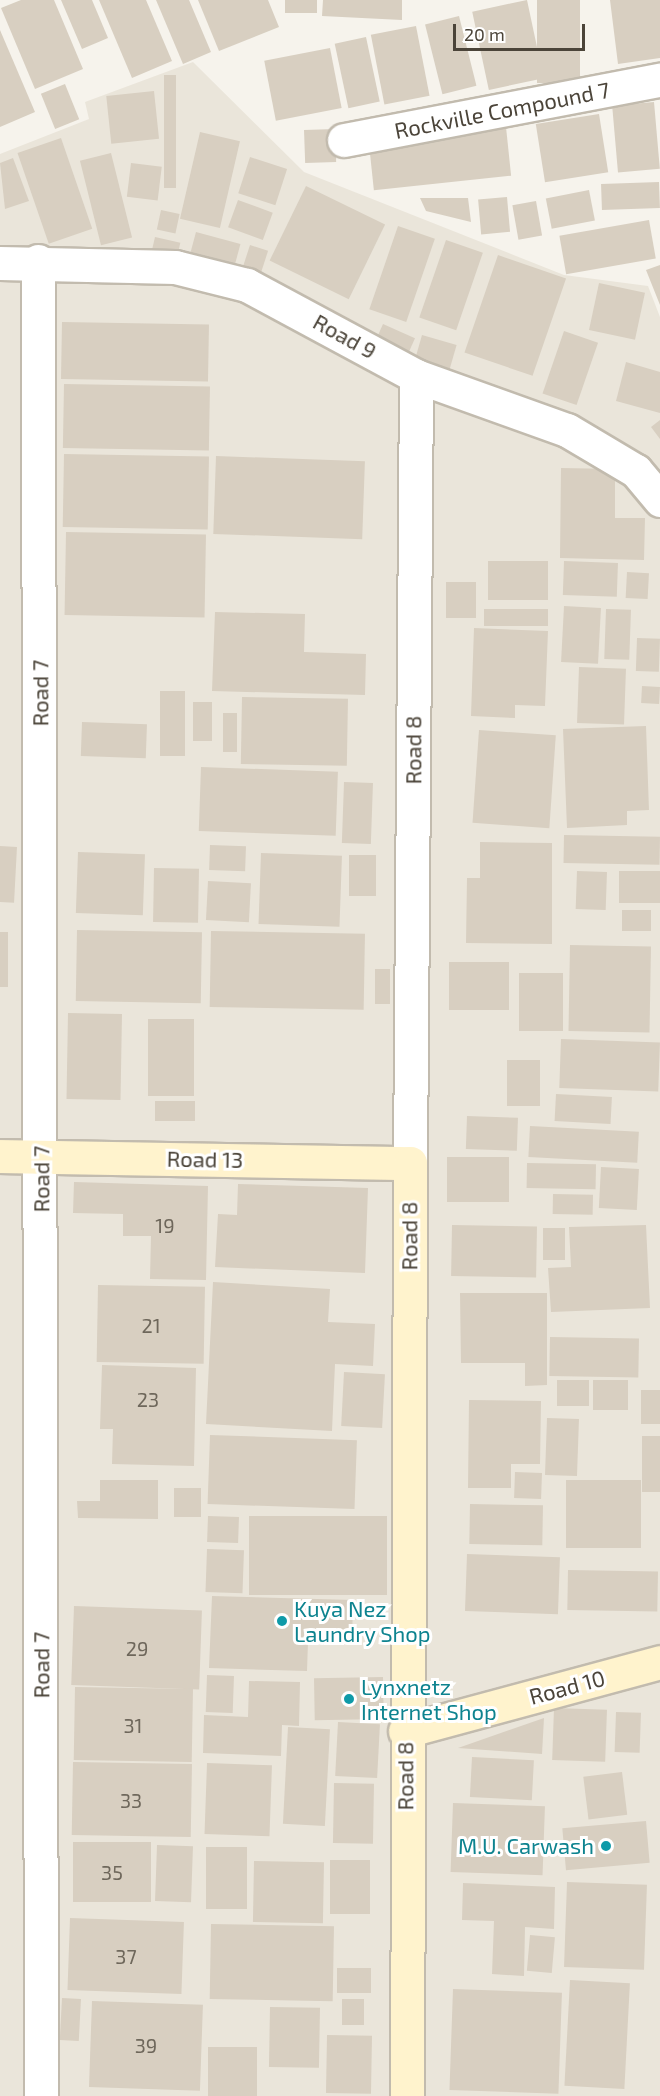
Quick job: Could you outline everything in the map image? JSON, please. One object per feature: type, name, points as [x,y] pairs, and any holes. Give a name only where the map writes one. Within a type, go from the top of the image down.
[{"type":"street","name":"Rockville Compound 7","points":[[344,140],[660,80]]},
{"type":"street","name":"Road 9","points":[[0,263],[38,261],[175,267],[247,285],[416,376],[567,430],[636,471],[660,500]]},
{"type":"street","name":"Road 7","points":[[38,261],[41,2096]]},
{"type":"street","name":"Road 8","points":[[406,2096],[405,1731],[416,376]]},
{"type":"street","name":"Road 13","points":[[0,1156],[410,1163]]},
{"type":"street","name":"Road 10","points":[[405,1731],[660,1662]]},
{"type":"shaded area","points":[[193,62],[304,172],[564,275],[648,286],[660,317],[660,2096],[0,2096],[0,154],[89,119],[85,102]]},
{"type":"building","points":[[21,0],[54,0],[83,69],[35,89],[1,8]]},
{"type":"building","points":[[61,0],[92,0],[108,38],[82,49]]},
{"type":"building","points":[[99,0],[146,0],[172,61],[132,78]]},
{"type":"building","points":[[156,0],[189,0],[211,52],[183,64]]},
{"type":"building","points":[[198,0],[268,0],[279,27],[219,51]]},
{"type":"building","points":[[285,0],[317,0],[317,13],[285,13]]},
{"type":"building","points":[[323,0],[402,0],[402,20],[322,16]]},
{"type":"building","points":[[527,0],[544,78],[489,90],[472,12]]},
{"type":"building","points":[[537,0],[580,0],[580,83],[537,83]]},
{"type":"building","points":[[610,0],[660,0],[660,58],[618,64]]},
{"type":"building","points":[[459,16],[476,86],[442,94],[425,24]]},
{"type":"building","points":[[416,26],[430,96],[384,104],[371,35]]},
{"type":"building","points":[[0,30],[35,112],[0,127]]},
{"type":"building","points":[[366,37],[380,102],[348,108],[335,44]]},
{"type":"building","points":[[330,48],[342,108],[276,121],[264,61]]},
{"type":"building","points":[[164,75],[176,75],[176,188],[164,188]]},
{"type":"building","points":[[65,84],[79,119],[55,129],[41,94]]},
{"type":"building","points":[[154,91],[159,139],[111,144],[106,96]]},
{"type":"building","points":[[654,102],[660,169],[618,172],[612,106]]},
{"type":"building","points":[[599,114],[608,172],[545,182],[536,124]]},
{"type":"building","points":[[506,127],[511,176],[374,190],[369,141]]},
{"type":"building","points":[[335,129],[336,162],[305,163],[304,130]]},
{"type":"building","points":[[200,132],[240,141],[220,228],[180,219]]},
{"type":"building","points":[[61,138],[92,229],[49,244],[18,153]]},
{"type":"building","points":[[111,153],[132,237],[101,245],[80,161]]},
{"type":"building","points":[[250,157],[287,169],[275,205],[238,193]]},
{"type":"building","points":[[13,158],[29,201],[5,209],[0,163]]},
{"type":"building","points":[[131,163],[162,167],[158,201],[127,197]]},
{"type":"building","points":[[659,182],[660,208],[602,210],[601,184]]},
{"type":"building","points":[[306,186],[385,225],[349,299],[270,261]]},
{"type":"building","points":[[589,190],[595,220],[552,229],[546,198]]},
{"type":"building","points":[[507,197],[510,232],[481,234],[478,200]]},
{"type":"building","points":[[420,198],[468,198],[471,222],[426,211]]},
{"type":"building","points":[[238,200],[273,213],[263,240],[228,227]]},
{"type":"building","points":[[536,201],[542,235],[518,240],[512,205]]},
{"type":"building","points":[[161,210],[180,214],[175,234],[157,230]]},
{"type":"building","points":[[649,220],[656,258],[566,274],[559,236]]},
{"type":"building","points":[[398,226],[435,239],[406,322],[369,309]]},
{"type":"building","points":[[196,232],[240,244],[233,272],[188,260]]},
{"type":"building","points":[[155,237],[180,243],[177,258],[151,253]]},
{"type":"building","points":[[446,240],[483,253],[456,330],[419,318]]},
{"type":"building","points":[[250,245],[268,251],[260,275],[242,269]]},
{"type":"building","points":[[498,255],[566,278],[533,376],[464,352]]},
{"type":"building","points":[[660,265],[660,305],[646,270]]},
{"type":"building","points":[[599,283],[645,293],[635,340],[589,330]]},
{"type":"building","points":[[62,322],[209,325],[208,382],[61,379]]},
{"type":"building","points":[[383,324],[415,338],[406,359],[374,345]]},
{"type":"building","points":[[564,331],[598,343],[577,405],[543,393]]},
{"type":"building","points":[[422,335],[457,345],[449,372],[414,362]]},
{"type":"building","points":[[626,362],[660,372],[660,413],[616,401]]},
{"type":"building","points":[[64,384],[210,387],[209,451],[63,448]]},
{"type":"building","points":[[660,420],[660,439],[651,427]]},
{"type":"building","points":[[64,454],[209,457],[208,530],[63,527]]},
{"type":"building","points":[[216,456],[365,461],[362,539],[213,534]]},
{"type":"building","points":[[561,468],[615,469],[615,518],[645,518],[644,560],[560,558]]},
{"type":"building","points":[[66,532],[206,534],[205,617],[65,615]]},
{"type":"building","points":[[488,561],[548,561],[548,600],[488,600]]},
{"type":"building","points":[[564,561],[618,563],[617,597],[563,595]]},
{"type":"building","points":[[627,572],[649,573],[648,599],[626,598]]},
{"type":"building","points":[[446,582],[476,582],[476,618],[446,618]]},
{"type":"building","points":[[564,606],[601,608],[598,664],[561,662]]},
{"type":"building","points":[[484,609],[548,609],[548,626],[484,626]]},
{"type":"building","points":[[606,609],[631,610],[629,660],[604,659]]},
{"type":"building","points":[[215,612],[305,614],[304,652],[366,654],[365,695],[212,691]]},
{"type":"building","points":[[474,628],[548,631],[545,706],[515,705],[515,718],[471,716]]},
{"type":"building","points":[[637,638],[660,639],[659,672],[636,671]]},
{"type":"building","points":[[579,667],[626,669],[624,725],[577,723]]},
{"type":"building","points":[[642,686],[660,687],[659,704],[641,703]]},
{"type":"building","points":[[160,691],[185,691],[185,756],[160,756]]},
{"type":"building","points":[[242,697],[348,699],[347,766],[241,764]]},
{"type":"building","points":[[193,702],[212,702],[212,741],[193,741]]},
{"type":"building","points":[[223,713],[237,713],[237,752],[223,752]]},
{"type":"building","points":[[82,722],[147,724],[146,758],[81,756]]},
{"type":"building","points":[[646,726],[649,810],[627,811],[627,825],[567,828],[563,729]]},
{"type":"building","points":[[479,730],[556,735],[549,828],[473,823]]},
{"type":"building","points":[[201,767],[338,772],[336,836],[199,831]]},
{"type":"building","points":[[344,782],[373,783],[371,844],[342,843]]},
{"type":"building","points":[[564,835],[660,837],[659,865],[564,863]]},
{"type":"building","points":[[480,842],[552,843],[552,944],[466,943],[467,878],[480,878]]},
{"type":"building","points":[[210,845],[246,846],[245,871],[209,870]]},
{"type":"building","points":[[0,846],[17,847],[14,903],[0,902]]},
{"type":"building","points":[[78,852],[145,854],[143,915],[76,913]]},
{"type":"building","points":[[261,853],[342,856],[339,927],[259,924]]},
{"type":"building","points":[[349,855],[376,855],[376,896],[349,896]]},
{"type":"building","points":[[154,868],[199,869],[198,923],[153,922]]},
{"type":"building","points":[[577,871],[607,872],[606,910],[576,909]]},
{"type":"building","points":[[619,871],[660,871],[660,903],[619,903]]},
{"type":"building","points":[[208,881],[251,883],[249,922],[206,920]]},
{"type":"building","points":[[622,910],[651,910],[651,931],[622,931]]},
{"type":"building","points":[[77,930],[202,932],[201,1003],[76,1001]]},
{"type":"building","points":[[211,931],[365,934],[364,1010],[210,1007]]},
{"type":"building","points":[[0,932],[8,932],[8,987],[0,987]]},
{"type":"building","points":[[570,945],[651,946],[649,1032],[568,1031]]},
{"type":"building","points":[[449,962],[509,962],[509,1010],[449,1010]]},
{"type":"building","points":[[375,969],[390,969],[390,1004],[375,1004]]},
{"type":"building","points":[[519,973],[563,973],[563,1031],[519,1031]]},
{"type":"building","points":[[68,1013],[122,1014],[120,1100],[66,1099]]},
{"type":"building","points":[[148,1019],[194,1019],[194,1096],[148,1096]]},
{"type":"building","points":[[561,1039],[660,1042],[658,1091],[559,1088]]},
{"type":"building","points":[[507,1060],[540,1060],[540,1106],[507,1106]]},
{"type":"building","points":[[556,1094],[612,1097],[611,1124],[555,1121]]},
{"type":"building","points":[[155,1101],[195,1101],[195,1121],[155,1121]]},
{"type":"building","points":[[467,1116],[518,1118],[517,1151],[466,1149]]},
{"type":"building","points":[[530,1126],[639,1132],[637,1163],[528,1157]]},
{"type":"building","points":[[447,1157],[509,1157],[509,1202],[447,1202]]},
{"type":"building","points":[[527,1163],[596,1164],[596,1189],[527,1188]]},
{"type":"building","points":[[601,1167],[639,1169],[637,1210],[599,1208]]},
{"type":"building","points":[[74,1182],[208,1186],[206,1280],[150,1279],[151,1236],[123,1236],[123,1214],[73,1213]]},
{"type":"building","points":[[238,1184],[368,1188],[365,1273],[215,1267],[218,1214],[237,1215]]},
{"type":"building","points":[[553,1194],[593,1195],[593,1215],[553,1214]]},
{"type":"building","points":[[452,1225],[537,1226],[536,1277],[451,1276]]},
{"type":"building","points":[[646,1225],[650,1308],[551,1312],[548,1268],[571,1267],[569,1227]]},
{"type":"building","points":[[543,1228],[565,1228],[565,1260],[543,1260]]},
{"type":"building","points":[[213,1282],[330,1289],[328,1322],[375,1324],[373,1366],[335,1364],[332,1431],[206,1424]]},
{"type":"building","points":[[98,1285],[205,1287],[204,1364],[97,1362]]},
{"type":"building","points":[[460,1293],[547,1293],[547,1385],[525,1386],[525,1363],[461,1363]]},
{"type":"building","points":[[550,1337],[639,1339],[638,1378],[549,1376]]},
{"type":"building","points":[[102,1365],[196,1368],[194,1466],[112,1464],[113,1429],[100,1429]]},
{"type":"building","points":[[344,1372],[385,1374],[382,1428],[341,1426]]},
{"type":"building","points":[[557,1380],[589,1380],[589,1406],[557,1406]]},
{"type":"building","points":[[593,1380],[628,1380],[628,1410],[593,1410]]},
{"type":"building","points":[[641,1390],[660,1390],[660,1424],[641,1424]]},
{"type":"building","points":[[469,1400],[541,1401],[540,1464],[511,1464],[511,1488],[468,1488]]},
{"type":"building","points":[[547,1418],[579,1419],[577,1476],[545,1475]]},
{"type":"building","points":[[210,1435],[357,1440],[355,1509],[208,1504]]},
{"type":"building","points":[[642,1436],[660,1436],[660,1492],[642,1492]]},
{"type":"building","points":[[515,1472],[542,1473],[541,1499],[514,1498]]},
{"type":"building","points":[[100,1480],[158,1480],[158,1519],[78,1518],[77,1501],[100,1501]]},
{"type":"building","points":[[566,1480],[641,1480],[641,1548],[566,1548]]},
{"type":"building","points":[[174,1488],[201,1488],[201,1517],[174,1517]]},
{"type":"building","points":[[470,1504],[543,1505],[542,1545],[469,1544]]},
{"type":"building","points":[[208,1516],[239,1517],[238,1543],[207,1542]]},
{"type":"building","points":[[249,1516],[387,1516],[387,1595],[249,1595]]},
{"type":"building","points":[[207,1549],[244,1550],[242,1593],[205,1592]]},
{"type":"building","points":[[467,1554],[560,1557],[558,1614],[465,1611]]},
{"type":"building","points":[[568,1570],[658,1572],[657,1612],[567,1610]]},
{"type":"building","name":"Kuya Nez Laundry Shop","points":[[212,1596],[353,1600],[352,1644],[308,1642],[307,1671],[209,1668]]},
{"type":"building","points":[[74,1606],[202,1610],[199,1689],[71,1685]]},
{"type":"building","points":[[207,1675],[234,1676],[233,1713],[206,1712]]},
{"type":"building","name":"Lynxnetz Internet Shop","points":[[383,1677],[384,1719],[315,1720],[314,1678]]},
{"type":"building","points":[[249,1681],[300,1682],[299,1726],[282,1725],[281,1756],[203,1753],[204,1715],[248,1717]]},
{"type":"building","points":[[75,1687],[193,1689],[192,1762],[74,1760]]},
{"type":"building","points":[[554,1708],[607,1710],[605,1762],[552,1760]]},
{"type":"building","points":[[616,1712],[641,1713],[640,1753],[615,1752]]},
{"type":"building","points":[[544,1718],[542,1754],[458,1748]]},
{"type":"building","points":[[338,1722],[380,1724],[377,1778],[335,1776]]},
{"type":"building","points":[[288,1727],[330,1729],[325,1826],[283,1824]]},
{"type":"building","points":[[472,1757],[534,1760],[532,1800],[470,1797]]},
{"type":"building","points":[[73,1762],[192,1764],[191,1837],[72,1835]]},
{"type":"building","points":[[207,1763],[272,1765],[269,1836],[205,1834]]},
{"type":"building","points":[[622,1772],[627,1815],[589,1819],[583,1777]]},
{"type":"building","points":[[334,1783],[374,1784],[373,1844],[333,1843]]},
{"type":"building","points":[[453,1803],[545,1806],[543,1875],[451,1872]]},
{"type":"building","name":"M.U. Carwash","points":[[646,1821],[650,1863],[566,1870],[562,1828]]},
{"type":"building","points":[[73,1842],[151,1842],[151,1902],[73,1902]]},
{"type":"building","points":[[157,1845],[193,1846],[191,1902],[155,1901]]},
{"type":"building","points":[[206,1847],[247,1847],[247,1909],[206,1909]]},
{"type":"building","points":[[330,1860],[370,1860],[370,1914],[330,1914]]},
{"type":"building","points":[[254,1861],[324,1862],[323,1923],[253,1922]]},
{"type":"building","points":[[567,1882],[647,1885],[644,1970],[564,1967]]},
{"type":"building","points":[[463,1883],[555,1887],[554,1929],[525,1927],[524,1976],[492,1974],[494,1921],[462,1920]]},
{"type":"building","points":[[70,1918],[184,1922],[181,1994],[67,1990]]},
{"type":"building","points":[[211,1924],[334,1926],[333,2001],[210,1999]]},
{"type":"building","points":[[530,1935],[555,1937],[552,1973],[527,1971]]},
{"type":"building","points":[[337,1968],[371,1968],[371,1993],[337,1993]]},
{"type":"building","points":[[570,1980],[630,1983],[624,2089],[564,2086]]},
{"type":"building","points":[[453,1989],[562,1993],[558,2094],[449,2090]]},
{"type":"building","points":[[62,1998],[81,1999],[79,2041],[60,2040]]},
{"type":"building","points":[[342,1999],[364,1999],[364,2025],[342,2025]]},
{"type":"building","points":[[92,2001],[203,2005],[200,2091],[89,2087]]},
{"type":"building","points":[[270,2007],[320,2008],[319,2068],[269,2067]]},
{"type":"building","points":[[327,2035],[372,2036],[371,2094],[326,2093]]},
{"type":"building","points":[[208,2047],[257,2047],[257,2096],[208,2096]]},
{"type":"place","name":"Kuya Nez Laundry Shop","points":[[282,1621]]},
{"type":"place","name":"Lynxnetz Internet Shop","points":[[349,1699]]},
{"type":"place","name":"M.U. Carwash","points":[[606,1846]]}]
